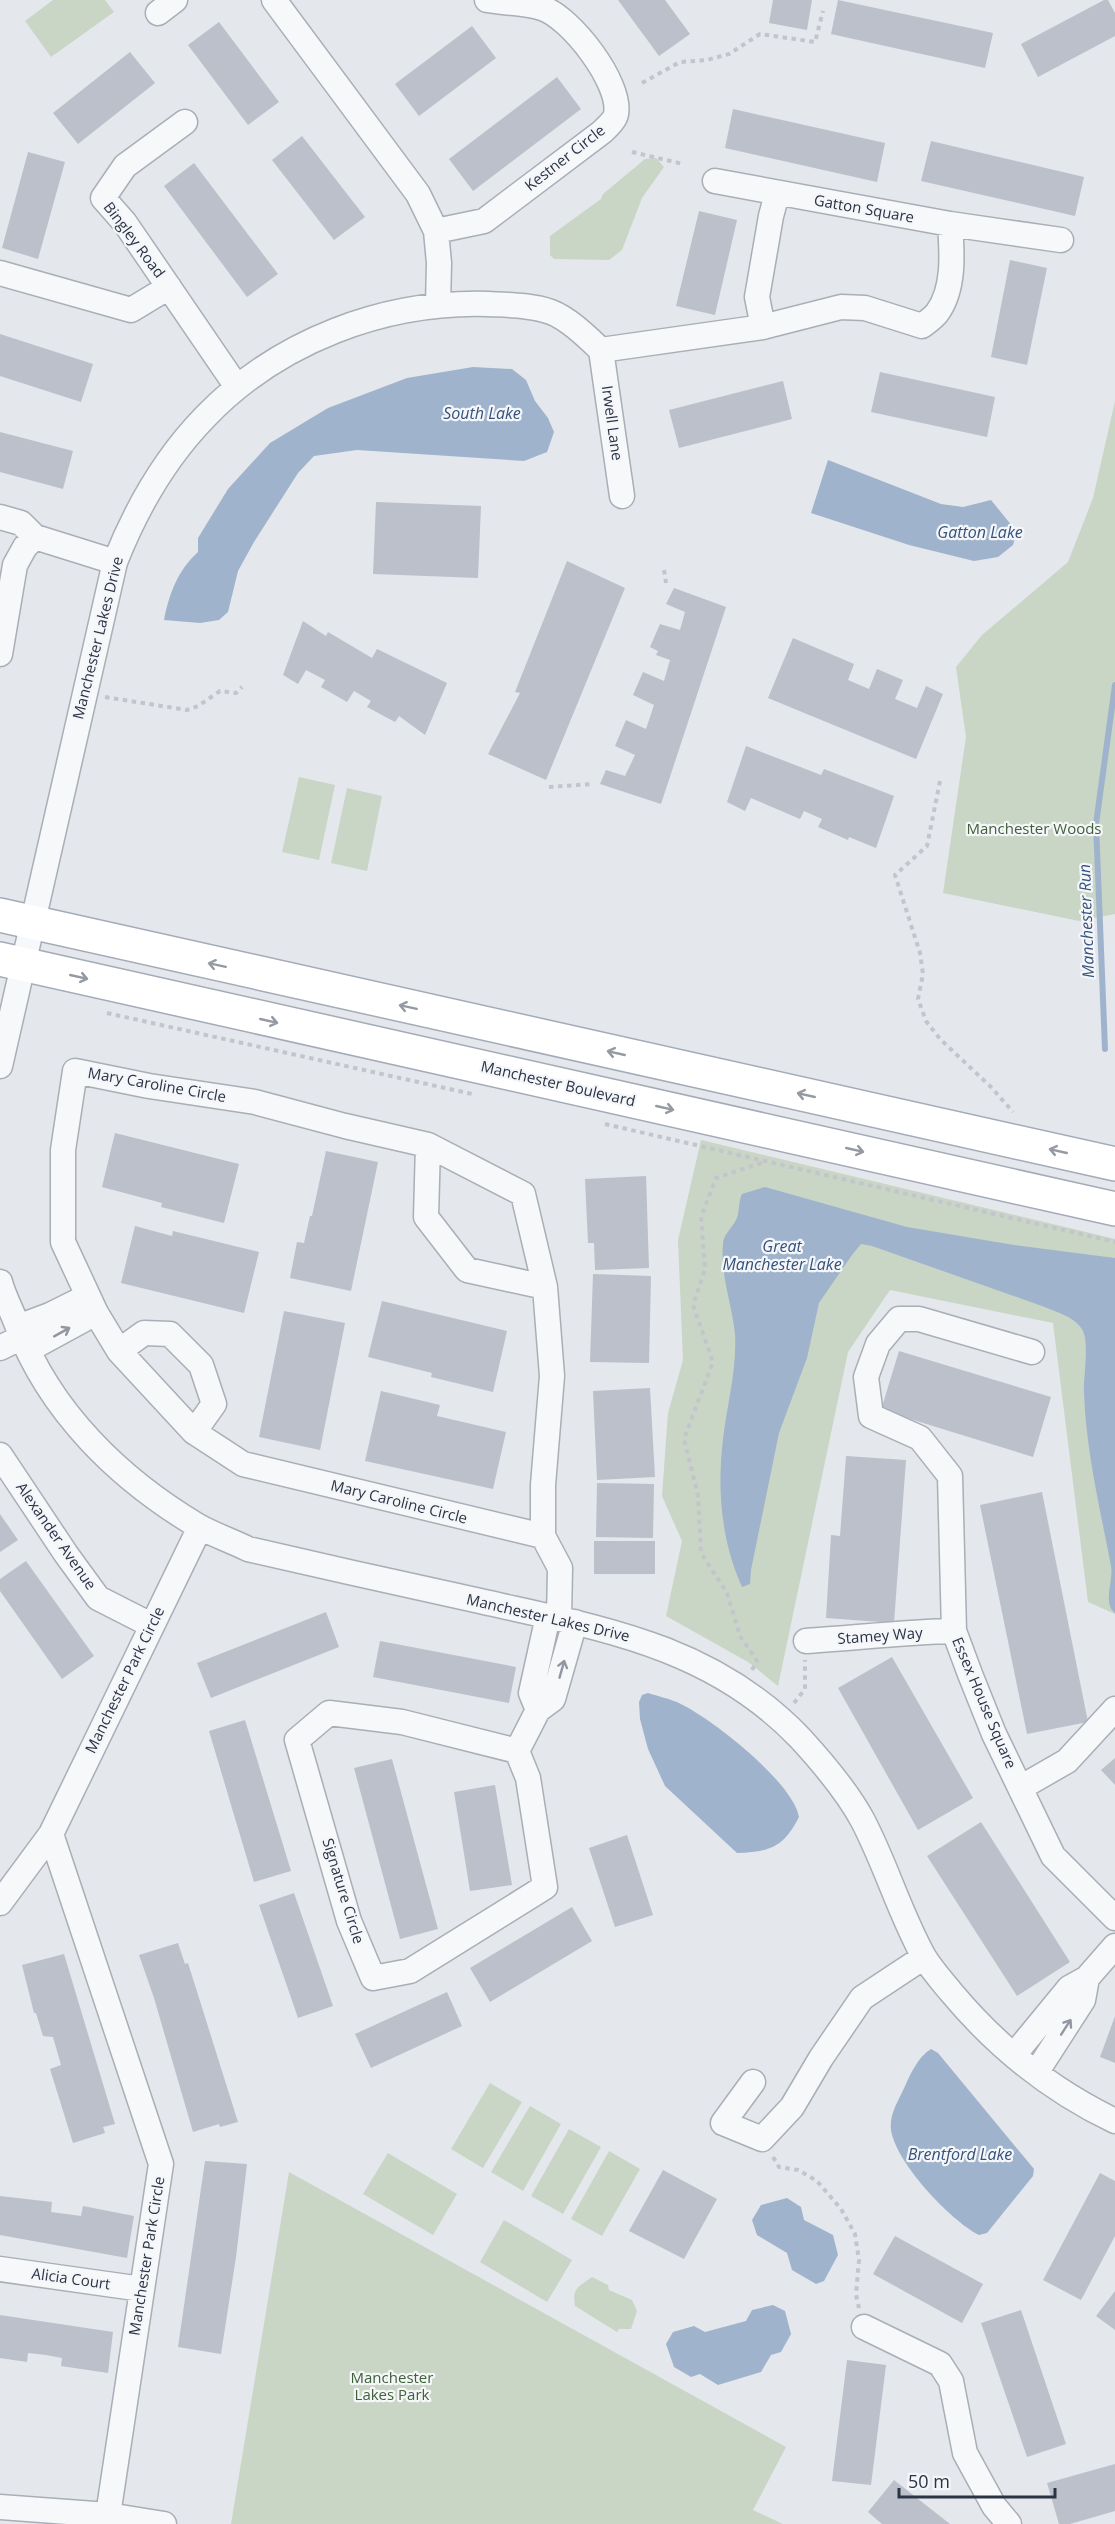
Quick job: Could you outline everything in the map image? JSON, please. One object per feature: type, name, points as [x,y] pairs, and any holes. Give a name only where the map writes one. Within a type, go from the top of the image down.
[{"type":"main road","points":[[0,915],[1115,1164]]},
{"type":"main road","name":"Manchester Boulevard","points":[[11,961],[1115,1209]]},
{"type":"street","points":[[274,0],[418,194],[436,231],[439,263],[438,305]]},
{"type":"street","name":"Kestner Circle","points":[[436,231],[484,221],[602,132],[616,117],[617,100],[609,78],[575,32],[561,18],[543,8],[487,0]]},
{"type":"street","name":"Bingley Road","points":[[185,122],[125,166],[103,198],[125,223],[237,387]]},
{"type":"street","name":"Gatton Square","points":[[715,182],[950,224],[1061,240]]},
{"type":"street","points":[[763,327],[757,297],[777,194]]},
{"type":"street","points":[[601,350],[763,327],[841,307],[865,308],[922,326],[937,313],[948,290],[952,252],[950,224]]},
{"type":"street","name":"Bingley Road","points":[[0,273],[131,310],[169,286]]},
{"type":"street","name":"Manchester Lakes Drive","points":[[0,1066],[11,961],[32,922],[115,562],[125,536],[173,453],[205,417],[237,387],[290,352],[336,330],[365,320],[438,305],[460,303],[513,305],[552,312],[601,350]]},
{"type":"street","name":"Irwell Lane","points":[[601,350],[622,496]]},
{"type":"street","points":[[0,517],[21,523],[35,537],[115,562]]},
{"type":"street","points":[[0,654],[15,564],[25,547],[35,537]]},
{"type":"street","name":"Mary Caroline Circle","points":[[543,1536],[243,1464],[194,1432],[119,1351],[92,1305],[63,1242],[63,1150],[75,1071],[149,1086],[255,1102],[428,1145],[523,1194],[545,1287],[552,1376],[543,1485],[543,1536],[560,1568],[561,1619]]},
{"type":"street","points":[[428,1145],[426,1217],[467,1270],[545,1287]]},
{"type":"street","name":"Manchester Lakes Drive","points":[[0,1282],[16,1341],[83,1434],[116,1467],[153,1496],[200,1527],[248,1549],[595,1626],[658,1646],[705,1667],[740,1688],[800,1738],[844,1791],[863,1822],[924,1957],[986,2032],[1053,2086],[1115,2121]]},
{"type":"street","points":[[16,1341],[92,1305]]},
{"type":"street","name":"Essex House Square","points":[[1032,1352],[919,1319],[899,1319],[878,1344],[866,1377],[871,1416],[920,1438],[950,1476],[954,1631],[994,1734],[1053,1856],[1115,1918]]},
{"type":"street","points":[[119,1351],[144,1332],[170,1334],[201,1365],[214,1404],[194,1432]]},
{"type":"street","name":"Alexander Avenue","points":[[0,1455],[98,1598],[151,1625]]},
{"type":"street","name":"Manchester Park Circle","points":[[0,1902],[51,1834],[200,1527]]},
{"type":"street","points":[[517,1750],[538,1710],[553,1699],[561,1619]]},
{"type":"street","name":"Stamey Way","points":[[806,1641],[896,1633],[954,1631]]},
{"type":"street","points":[[1020,1788],[1067,1761],[1115,1709]]},
{"type":"street","name":"Signature Circle","points":[[329,1713],[402,1722],[517,1750],[528,1778],[545,1887],[410,1971],[373,1978],[349,1921],[297,1740],[329,1713]]},
{"type":"street","name":"Manchester Park Circle","points":[[51,1834],[161,2164],[108,2515]]},
{"type":"street","points":[[1014,2055],[1069,1988],[1088,1978],[1115,1946]]},
{"type":"street","points":[[753,2082],[723,2123],[762,2139],[792,2107],[821,2058],[862,1998],[924,1957]]},
{"type":"street","points":[[1036,2073],[1083,2000],[1088,1978]]},
{"type":"street","name":"Alicia Court","points":[[0,2269],[142,2289]]},
{"type":"street","points":[[864,2327],[940,2364],[951,2381],[965,2453],[994,2506],[1009,2524]]},
{"type":"street","points":[[0,2507],[32,2517],[108,2515],[164,2524]]},
{"type":"path","points":[[642,83],[680,62],[707,60],[729,54],[760,34],[815,42],[823,11]]},
{"type":"path","points":[[632,152],[683,164]]},
{"type":"path","points":[[664,570],[666,583]]},
{"type":"path","points":[[105,697],[187,710],[198,706],[220,691],[236,693],[242,687]]},
{"type":"path","points":[[940,782],[927,846],[895,875],[920,953],[923,974],[918,999],[926,1021],[940,1039],[976,1072],[1013,1112]]},
{"type":"path","points":[[549,787],[592,784]]},
{"type":"path","points":[[105,1012],[483,1097]]},
{"type":"path","points":[[597,1123],[1115,1242]]},
{"type":"path","points":[[740,1688],[758,1661],[740,1636],[728,1593],[701,1553],[698,1495],[684,1439],[713,1362],[693,1305],[705,1269],[701,1217],[716,1179],[766,1162]]},
{"type":"path","points":[[780,1720],[805,1689],[806,1641]]},
{"type":"path","points":[[762,2139],[779,2167],[798,2170],[817,2181],[841,2208],[851,2226],[855,2234],[859,2260],[856,2295],[864,2327]]},
{"type":"green space","points":[[53,0],[105,0],[114,12],[51,57],[25,21]]},
{"type":"green space","points":[[656,158],[664,167],[642,198],[622,250],[609,260],[554,259],[550,255],[550,236],[601,199],[603,194],[645,159]]},
{"type":"green space","name":"Manchester Woods","points":[[1115,401],[1115,914],[1079,921],[943,893],[966,737],[956,667],[982,635],[1068,562],[1093,498]]},
{"type":"green space","points":[[299,777],[335,785],[319,860],[282,852]]},
{"type":"green space","points":[[347,788],[382,796],[367,871],[331,863]]},
{"type":"green space","points":[[701,1140],[1115,1239],[1115,1614],[1088,1602],[1053,1323],[890,1290],[848,1352],[778,1686],[748,1662],[666,1616],[682,1541],[662,1496],[668,1413],[683,1360],[678,1240]]},
{"type":"green space","points":[[490,2083],[522,2102],[483,2168],[451,2149]]},
{"type":"green space","points":[[530,2106],[561,2124],[523,2191],[491,2172]]},
{"type":"green space","points":[[569,2129],[601,2147],[563,2214],[531,2196]]},
{"type":"green space","points":[[609,2151],[640,2169],[602,2236],[571,2219]]},
{"type":"green space","points":[[388,2153],[457,2194],[433,2235],[363,2194]]},
{"type":"green space","name":"Manchester Lakes Park","points":[[289,2172],[786,2447],[753,2510],[783,2524],[231,2524]]},
{"type":"green space","points":[[504,2220],[572,2260],[547,2302],[480,2262]]},
{"type":"green space","points":[[592,2277],[608,2285],[609,2290],[632,2300],[637,2311],[631,2329],[619,2329],[617,2332],[575,2306],[574,2295],[577,2288]]},
{"type":"water","name":"South Lake","points":[[473,367],[512,369],[526,380],[535,401],[548,418],[554,432],[547,452],[524,461],[357,450],[314,456],[298,473],[238,571],[228,612],[219,620],[200,623],[164,620],[175,583],[198,552],[198,538],[228,489],[270,443],[328,408],[407,378]]},
{"type":"water","name":"Gatton Lake","points":[[828,460],[941,504],[963,507],[991,500],[1017,532],[1013,545],[998,557],[974,561],[909,545],[811,513]]},
{"type":"water","name":"Great Manchester Lake","points":[[765,1187],[907,1227],[1014,1245],[1115,1258],[1115,1613],[1109,1603],[1112,1572],[1094,1480],[1085,1415],[1086,1342],[1082,1329],[1058,1312],[861,1244],[819,1303],[807,1358],[779,1433],[750,1584],[742,1587],[729,1551],[721,1496],[721,1458],[735,1347],[734,1323],[723,1266],[723,1244],[724,1238],[737,1217],[742,1194]]},
{"type":"water","points":[[648,1693],[679,1703],[710,1722],[749,1752],[767,1770],[793,1803],[799,1817],[788,1835],[775,1846],[767,1849],[737,1853],[665,1786],[648,1749],[640,1719],[639,1702],[642,1695]]},
{"type":"water","name":"Brentford Lake","points":[[931,2049],[938,2053],[1034,2169],[1033,2176],[987,2233],[979,2235],[967,2228],[926,2189],[903,2158],[891,2130],[895,2107],[910,2076],[922,2056]]},
{"type":"water","points":[[787,2198],[801,2207],[804,2220],[833,2235],[838,2255],[824,2281],[816,2284],[792,2270],[787,2253],[757,2235],[752,2220],[761,2205]]},
{"type":"water","points":[[773,2305],[785,2311],[791,2334],[781,2352],[771,2355],[761,2372],[718,2385],[700,2374],[691,2377],[674,2367],[666,2344],[673,2332],[694,2326],[705,2332],[746,2321],[752,2310]]},
{"type":"building","points":[[618,0],[665,0],[690,34],[659,56]]},
{"type":"building","points":[[773,0],[812,0],[807,30],[769,23]]},
{"type":"building","points":[[838,0],[993,33],[985,68],[831,34]]},
{"type":"building","points":[[1104,0],[1108,0],[1115,13],[1115,36],[1038,77],[1021,44]]},
{"type":"building","points":[[219,22],[279,102],[248,125],[188,45]]},
{"type":"building","points":[[472,26],[496,58],[419,116],[395,84]]},
{"type":"building","points":[[130,52],[155,83],[78,144],[53,113]]},
{"type":"building","points":[[557,77],[581,109],[473,191],[449,159]]},
{"type":"building","points":[[733,109],[885,143],[877,182],[725,148]]},
{"type":"building","points":[[302,136],[365,217],[334,240],[272,160]]},
{"type":"building","points":[[931,141],[1084,177],[1075,216],[921,181]]},
{"type":"building","points":[[28,152],[65,162],[38,259],[2,248]]},
{"type":"building","points":[[194,163],[278,274],[247,297],[164,186]]},
{"type":"building","points":[[699,211],[737,220],[715,315],[676,306]]},
{"type":"building","points":[[1010,260],[1047,268],[1027,365],[991,357]]},
{"type":"building","points":[[0,334],[93,364],[81,402],[0,376]]},
{"type":"building","points":[[880,372],[995,397],[987,437],[871,412]]},
{"type":"building","points":[[783,381],[792,419],[679,448],[669,410]]},
{"type":"building","points":[[0,432],[73,451],[63,489],[0,472]]},
{"type":"building","points":[[376,502],[481,506],[478,578],[373,574]]},
{"type":"building","points":[[567,561],[625,588],[546,780],[488,754],[520,693],[515,692]]},
{"type":"building","points":[[674,588],[726,607],[661,804],[600,784],[606,770],[625,776],[635,755],[615,746],[626,720],[646,729],[654,705],[633,695],[643,672],[664,681],[670,660],[656,655],[658,651],[650,647],[660,624],[680,630],[685,612],[666,604]]},
{"type":"building","points":[[303,621],[326,636],[328,632],[372,658],[377,649],[447,683],[425,735],[399,716],[395,722],[367,707],[371,701],[354,691],[347,702],[321,687],[325,680],[306,670],[298,684],[283,675]]},
{"type":"building","points":[[793,638],[854,664],[848,680],[869,689],[877,669],[903,680],[895,699],[917,708],[926,686],[943,694],[916,759],[768,698]]},
{"type":"building","points":[[746,746],[821,775],[824,769],[894,796],[876,848],[849,837],[848,840],[818,827],[822,819],[804,811],[800,819],[751,798],[745,811],[727,802]]},
{"type":"building","points":[[115,1133],[239,1164],[224,1223],[161,1207],[162,1203],[102,1187]]},
{"type":"building","points":[[326,1151],[378,1162],[351,1291],[290,1278],[297,1242],[304,1243],[310,1216],[312,1216]]},
{"type":"building","points":[[646,1176],[649,1268],[595,1270],[594,1243],[588,1243],[585,1179]]},
{"type":"building","points":[[135,1226],[172,1236],[173,1231],[259,1252],[244,1313],[121,1283]]},
{"type":"building","points":[[593,1274],[651,1276],[649,1363],[590,1362]]},
{"type":"building","points":[[382,1301],[507,1331],[493,1392],[431,1377],[432,1373],[368,1357]]},
{"type":"building","points":[[284,1311],[345,1323],[320,1450],[259,1437]]},
{"type":"building","points":[[899,1351],[1051,1397],[1033,1457],[881,1410]]},
{"type":"building","points":[[650,1388],[655,1477],[597,1480],[593,1391]]},
{"type":"building","points":[[381,1391],[440,1405],[437,1416],[506,1432],[493,1489],[365,1461]]},
{"type":"building","points":[[846,1456],[906,1460],[894,1623],[826,1618],[831,1535],[840,1536]]},
{"type":"building","points":[[597,1483],[654,1484],[653,1538],[596,1537]]},
{"type":"building","points":[[1042,1492],[1088,1722],[1027,1734],[980,1505]]},
{"type":"building","points":[[0,1514],[18,1540],[0,1552]]},
{"type":"building","points":[[594,1541],[655,1541],[655,1574],[594,1574]]},
{"type":"building","points":[[26,1561],[94,1656],[62,1679],[0,1591],[0,1579]]},
{"type":"building","points":[[326,1612],[339,1647],[211,1698],[197,1663]]},
{"type":"building","points":[[380,1641],[516,1667],[509,1703],[373,1677]]},
{"type":"building","points":[[892,1657],[973,1798],[918,1830],[838,1688]]},
{"type":"building","points":[[245,1720],[291,1871],[254,1882],[209,1731]]},
{"type":"building","points":[[1115,1758],[1115,1785],[1101,1770]]},
{"type":"building","points":[[392,1759],[438,1929],[400,1939],[354,1768]]},
{"type":"building","points":[[495,1785],[512,1885],[470,1891],[454,1792]]},
{"type":"building","points":[[981,1822],[1070,1962],[1017,1996],[927,1856]]},
{"type":"building","points":[[627,1835],[653,1915],[615,1927],[589,1848]]},
{"type":"building","points":[[294,1893],[333,2006],[298,2018],[259,1905]]},
{"type":"building","points":[[572,1907],[592,1941],[490,2002],[470,1968]]},
{"type":"building","points":[[178,1943],[185,1964],[188,1963],[238,2122],[220,2127],[219,2124],[193,2132],[139,1955]]},
{"type":"building","points":[[64,1954],[115,2124],[103,2127],[105,2133],[73,2143],[50,2069],[61,2065],[53,2037],[43,2036],[36,2013],[34,2013],[22,1965]]},
{"type":"building","points":[[447,1992],[462,2026],[371,2068],[355,2034]]},
{"type":"building","points":[[1115,2016],[1115,2063],[1100,2057]]},
{"type":"building","points":[[205,2161],[247,2164],[221,2354],[178,2347]]},
{"type":"building","points":[[663,2170],[717,2199],[684,2259],[629,2231]]},
{"type":"building","points":[[1100,2173],[1115,2181],[1115,2236],[1081,2300],[1043,2280]]},
{"type":"building","points":[[0,2196],[52,2202],[51,2212],[81,2216],[83,2206],[134,2216],[127,2258],[0,2235]]},
{"type":"building","points":[[895,2236],[983,2284],[962,2323],[873,2274]]},
{"type":"building","points":[[1115,2291],[1115,2330],[1096,2316]]},
{"type":"building","points":[[1021,2310],[1066,2444],[1027,2457],[981,2323]]},
{"type":"building","points":[[0,2315],[113,2332],[108,2373],[61,2366],[62,2358],[46,2355],[28,2353],[27,2362],[0,2358]]},
{"type":"building","points":[[847,2360],[886,2365],[871,2485],[832,2481]]},
{"type":"building","points":[[1115,2464],[1115,2511],[1070,2524],[1059,2524],[1047,2483]]},
{"type":"building","points":[[894,2480],[950,2524],[882,2524],[868,2512]]},
{"type":"waterway","name":"Manchester Run","points":[[1105,1049],[1096,824],[1115,685]]}]
